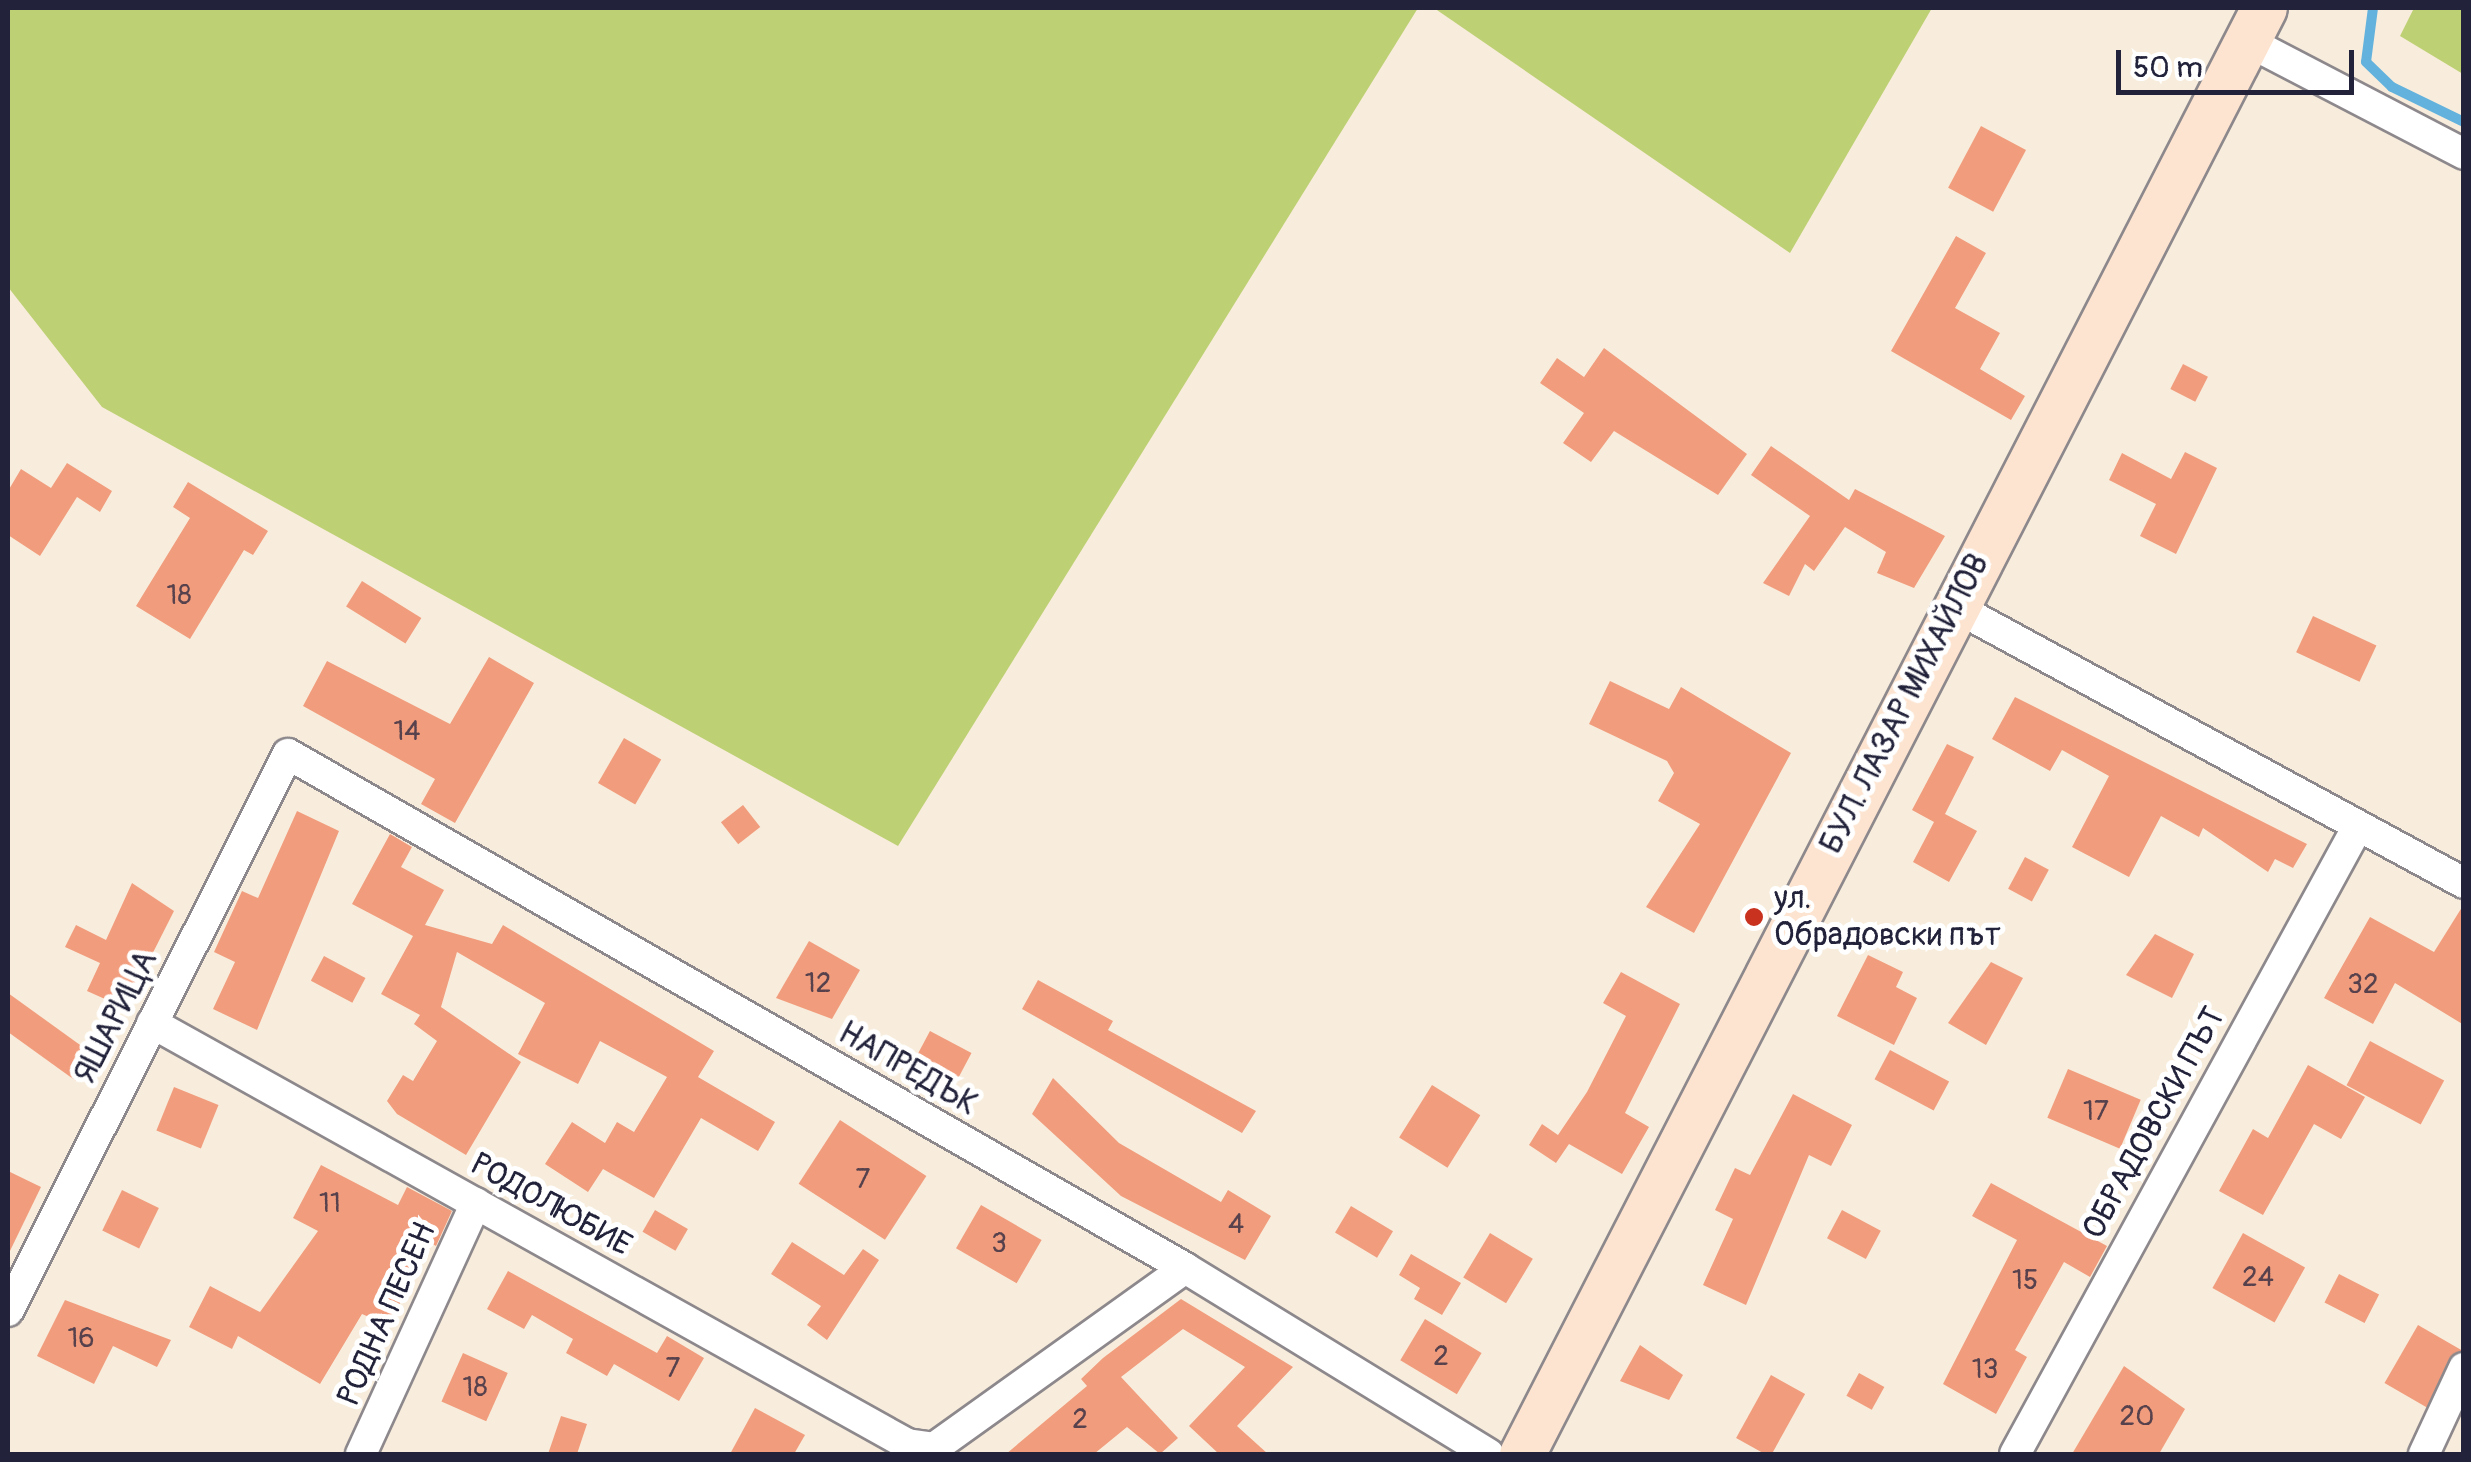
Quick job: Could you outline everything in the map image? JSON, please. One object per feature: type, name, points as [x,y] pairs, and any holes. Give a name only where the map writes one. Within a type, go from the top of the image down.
[{"type":"street","points":[[2256,24],[2464,154]]},
{"type":"street","name":"БУЛ. ЛАЗАР МИХАЙЛОВ","points":[[1522,1454],[2256,24]]},
{"type":"street","points":[[1954,607],[2464,882]]},
{"type":"street","name":"ЯШАРИЦА","points":[[8,1312],[288,754]]},
{"type":"street","name":"НАПРЕДЪК","points":[[288,754],[1185,1268],[1488,1454]]},
{"type":"street","name":"ОБРАДОВСКИ ПЪТ","points":[[2015,1454],[2358,828]]},
{"type":"street","name":"РОДОЛЮБИЕ","points":[[152,1022],[907,1450]]},
{"type":"street","name":"РОДНА ПЕСЕН","points":[[361,1454],[476,1203]]},
{"type":"street","points":[[907,1450],[934,1448],[1185,1268]]},
{"type":"street","points":[[2424,1454],[2464,1368]]},
{"type":"green space","points":[[8,8],[1418,8],[898,846],[102,407],[8,287]]},
{"type":"green space","points":[[1434,8],[1932,8],[1790,253]]},
{"type":"green space","points":[[2414,8],[2463,8],[2463,74],[2400,36]]},
{"type":"building","points":[[1981,126],[2026,150],[1993,212],[1948,188]]},
{"type":"building","points":[[1956,236],[1986,253],[1955,308],[2000,333],[1980,369],[2025,396],[2011,420],[1891,351]]},
{"type":"building","points":[[1604,348],[1747,454],[1718,495],[1614,431],[1591,462],[1563,443],[1584,413],[1540,383],[1557,358],[1584,377]]},
{"type":"building","points":[[2183,364],[2208,377],[2195,402],[2170,389]]},
{"type":"building","points":[[1771,446],[1849,500],[1855,489],[1945,536],[1914,588],[1877,573],[1886,552],[1845,527],[1814,571],[1805,564],[1789,596],[1763,583],[1810,516],[1751,475]]},
{"type":"building","points":[[2185,452],[2217,468],[2176,554],[2140,536],[2156,504],[2109,480],[2122,453],[2171,479]]},
{"type":"building","points":[[67,463],[112,491],[100,512],[77,497],[40,556],[8,535],[8,491],[21,469],[51,488]]},
{"type":"building","points":[[188,482],[268,531],[253,555],[244,550],[190,639],[136,606],[190,518],[173,507]]},
{"type":"building","points":[[362,581],[421,618],[405,644],[346,606]]},
{"type":"building","points":[[2313,616],[2376,646],[2360,682],[2296,652]]},
{"type":"building","points":[[489,657],[534,683],[455,823],[421,804],[435,779],[303,706],[327,661],[450,724]]},
{"type":"building","points":[[1610,681],[1669,709],[1681,687],[1791,753],[1694,933],[1646,907],[1700,824],[1658,801],[1674,773],[1667,761],[1589,724]]},
{"type":"building","points":[[2015,697],[2307,844],[2293,868],[2275,859],[2268,872],[2203,828],[2199,837],[2161,816],[2129,877],[2072,847],[2109,776],[2062,750],[2050,771],[1992,739]]},
{"type":"building","points":[[624,738],[661,760],[635,805],[598,783]]},
{"type":"building","points":[[1947,744],[1974,757],[1945,814],[1977,831],[1949,882],[1913,862],[1934,822],[1912,810]]},
{"type":"building","points":[[743,805],[760,827],[738,844],[721,822]]},
{"type":"building","points":[[297,811],[339,831],[257,1030],[213,1009],[235,962],[214,952],[242,891],[258,898]]},
{"type":"building","points":[[390,834],[412,847],[401,867],[444,890],[425,925],[492,944],[503,925],[714,1051],[698,1077],[775,1122],[758,1151],[701,1118],[654,1198],[603,1169],[588,1192],[545,1164],[572,1122],[605,1143],[617,1122],[634,1132],[667,1077],[600,1041],[578,1084],[518,1054],[545,1003],[457,952],[441,1007],[521,1062],[466,1155],[397,1114],[387,1101],[403,1075],[413,1081],[437,1041],[414,1024],[420,1015],[381,994],[413,936],[352,904]]},
{"type":"building","points":[[2025,857],[2049,870],[2032,901],[2008,889]]},
{"type":"building","points":[[132,883],[174,911],[125,1008],[87,991],[100,963],[65,947],[76,925],[106,940]]},
{"type":"building","points":[[2464,904],[2464,1025],[2395,983],[2373,1024],[2324,998],[2370,917],[2434,952]]},
{"type":"building","points":[[2155,934],[2194,954],[2172,998],[2126,975]]},
{"type":"building","points":[[809,941],[860,970],[832,1019],[776,998]]},
{"type":"building","points":[[1868,955],[1903,972],[1896,987],[1917,998],[1894,1045],[1837,1016]]},
{"type":"building","points":[[324,956],[365,978],[352,1003],[311,981]]},
{"type":"building","points":[[1991,962],[2023,978],[1986,1045],[1948,1023]]},
{"type":"building","points":[[1621,972],[1680,1004],[1625,1113],[1649,1127],[1622,1174],[1569,1144],[1556,1163],[1529,1145],[1542,1124],[1558,1135],[1587,1092],[1626,1016],[1603,1003]]},
{"type":"building","points":[[1038,980],[1113,1021],[1108,1030],[1256,1111],[1242,1133],[1022,1009]]},
{"type":"building","points":[[8,993],[94,1055],[76,1081],[8,1032]]},
{"type":"building","points":[[930,1031],[971,1053],[951,1092],[909,1070]]},
{"type":"building","points":[[2370,1041],[2444,1080],[2421,1125],[2347,1085]]},
{"type":"building","points":[[1890,1050],[1949,1081],[1934,1111],[1875,1079]]},
{"type":"building","points":[[2308,1065],[2365,1097],[2341,1139],[2314,1124],[2263,1215],[2219,1191],[2253,1129],[2268,1138]]},
{"type":"building","points":[[2068,1069],[2141,1100],[2120,1149],[2047,1118]]},
{"type":"building","points":[[1053,1078],[1119,1143],[1221,1202],[1228,1190],[1271,1216],[1245,1260],[1121,1196],[1032,1114]]},
{"type":"building","points":[[1432,1085],[1480,1115],[1447,1168],[1399,1138]]},
{"type":"building","points":[[174,1087],[219,1105],[201,1149],[156,1131]]},
{"type":"building","points":[[1793,1094],[1852,1125],[1831,1166],[1809,1155],[1746,1305],[1703,1285],[1733,1219],[1715,1210],[1735,1168],[1750,1175]]},
{"type":"building","points":[[840,1120],[926,1176],[885,1240],[799,1184]]},
{"type":"building","points":[[321,1165],[398,1205],[407,1187],[452,1211],[436,1246],[427,1241],[390,1326],[362,1314],[320,1384],[238,1336],[232,1349],[189,1327],[210,1286],[260,1312],[318,1231],[293,1218]]},
{"type":"building","points":[[8,1171],[41,1187],[8,1255]]},
{"type":"building","points":[[1991,1183],[2107,1246],[2090,1277],[2064,1262],[2015,1350],[2027,1357],[1996,1414],[1943,1384],[2017,1240],[1972,1216]]},
{"type":"building","points":[[122,1190],[159,1208],[139,1248],[102,1230]]},
{"type":"building","points":[[981,1205],[1042,1240],[1017,1283],[956,1248]]},
{"type":"building","points":[[1351,1206],[1393,1231],[1377,1258],[1335,1233]]},
{"type":"building","points":[[655,1210],[688,1229],[675,1251],[642,1232]]},
{"type":"building","points":[[1842,1210],[1881,1231],[1866,1259],[1827,1238]]},
{"type":"building","points":[[1490,1233],[1533,1259],[1506,1303],[1463,1278]]},
{"type":"building","points":[[2243,1233],[2305,1267],[2275,1323],[2212,1288]]},
{"type":"building","points":[[792,1242],[844,1275],[863,1249],[879,1260],[827,1340],[807,1325],[821,1306],[771,1274]]},
{"type":"building","points":[[1411,1254],[1461,1283],[1442,1315],[1414,1299],[1420,1288],[1399,1275]]},
{"type":"building","points":[[508,1271],[657,1353],[667,1336],[704,1358],[679,1401],[614,1364],[607,1376],[566,1353],[573,1339],[532,1315],[524,1329],[487,1309]]},
{"type":"building","points":[[2339,1274],[2379,1294],[2365,1323],[2324,1303]]},
{"type":"building","points":[[1181,1299],[1293,1367],[1237,1426],[1268,1454],[1219,1454],[1189,1426],[1245,1367],[1183,1329],[1121,1377],[1178,1438],[1160,1454],[1127,1427],[1094,1454],[1006,1454],[1087,1386],[1081,1379],[1103,1358]]},
{"type":"building","points":[[65,1300],[171,1340],[157,1367],[113,1346],[94,1384],[37,1356]]},
{"type":"building","points":[[1425,1319],[1482,1353],[1457,1394],[1400,1360]]},
{"type":"building","points":[[2418,1325],[2462,1350],[2429,1409],[2384,1383]]},
{"type":"building","points":[[1640,1345],[1683,1375],[1669,1400],[1620,1381]]},
{"type":"building","points":[[463,1353],[508,1373],[486,1421],[441,1401]]},
{"type":"building","points":[[2124,1366],[2185,1409],[2159,1454],[2072,1454]]},
{"type":"building","points":[[1859,1373],[1884,1387],[1872,1410],[1846,1396]]},
{"type":"building","points":[[1771,1375],[1805,1394],[1772,1454],[1736,1438]]},
{"type":"building","points":[[755,1408],[805,1435],[794,1454],[730,1454]]},
{"type":"building","points":[[561,1416],[587,1424],[577,1454],[548,1454]]},
{"type":"waterway","points":[[2373,8],[2366,62],[2392,87],[2464,122]]},
{"type":"place","name":"ул. Обрадовски път","points":[[1754,917]]}]
